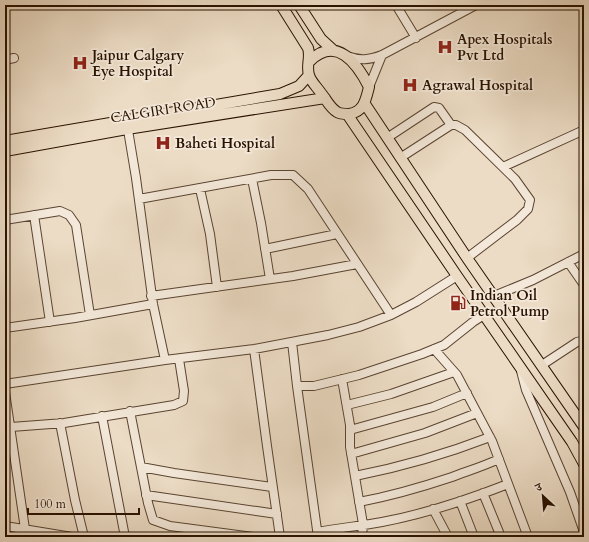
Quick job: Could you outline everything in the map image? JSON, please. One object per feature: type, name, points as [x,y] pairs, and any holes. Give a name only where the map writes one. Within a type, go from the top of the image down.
[{"type":"main road","points":[[281,5],[308,48],[310,53],[308,68],[309,75],[337,112],[352,114],[359,110],[364,104],[368,87],[358,70],[346,56],[333,50],[321,39],[299,5]]},
{"type":"main road","points":[[310,61],[323,51],[333,50]]},
{"type":"main road","name":"CALGIRI ROAD","points":[[5,151],[280,94],[299,86],[309,75]]},
{"type":"main road","name":"CALGIRI ROAD","points":[[5,141],[326,98]]},
{"type":"main road","points":[[364,104],[467,258],[584,427]]},
{"type":"main road","points":[[347,114],[572,442],[584,464]]},
{"type":"street","points":[[396,5],[416,38]]},
{"type":"street","points":[[346,56],[357,60],[363,60],[382,55],[476,5]]},
{"type":"street","points":[[368,87],[382,55]]},
{"type":"street","points":[[5,60],[14,58]]},
{"type":"street","points":[[387,138],[434,108],[439,108],[451,125]]},
{"type":"street","points":[[127,125],[139,199],[152,300],[165,360]]},
{"type":"street","points":[[400,158],[451,125],[456,125],[465,130],[515,179],[530,200],[528,209],[517,220],[467,258]]},
{"type":"street","points":[[503,167],[584,130]]},
{"type":"street","points":[[139,199],[271,175],[293,175],[308,189],[391,315]]},
{"type":"street","points":[[252,179],[270,280]]},
{"type":"street","points":[[200,188],[210,234],[217,286]]},
{"type":"street","points":[[5,220],[60,211],[69,215],[76,225],[90,315]]},
{"type":"street","points":[[34,215],[50,322]]},
{"type":"street","points":[[265,249],[338,234]]},
{"type":"street","points":[[494,296],[533,280],[584,254]]},
{"type":"street","points":[[568,262],[584,285]]},
{"type":"street","points":[[5,327],[50,322],[90,315],[217,286],[270,280],[357,264]]},
{"type":"street","points":[[5,384],[179,358],[254,350],[328,336],[353,329],[391,315],[416,302],[457,276]]},
{"type":"street","points":[[297,386],[314,386],[342,379],[434,349],[444,345],[484,315]]},
{"type":"street","points":[[542,365],[577,342],[581,341],[584,343]]},
{"type":"street","points":[[292,342],[318,534],[363,524],[381,522],[433,509],[508,484]]},
{"type":"street","points":[[434,349],[454,372],[490,437],[528,537]]},
{"type":"street","points":[[254,350],[280,537]]},
{"type":"street","points":[[11,427],[60,423],[174,405],[183,401],[184,391],[179,358]]},
{"type":"street","points":[[520,367],[526,390],[570,492],[584,532]]},
{"type":"street","points":[[346,405],[392,394],[454,372]]},
{"type":"street","points":[[342,379],[350,430],[351,454],[363,524],[362,537]]},
{"type":"street","points":[[5,392],[25,529]]},
{"type":"street","points":[[350,430],[433,407],[466,393]]},
{"type":"street","points":[[130,412],[146,495],[153,520],[170,526],[253,537]]},
{"type":"street","points":[[351,454],[425,433],[477,413]]},
{"type":"street","points":[[102,416],[125,537]]},
{"type":"street","points":[[60,423],[84,537]]},
{"type":"street","points":[[355,476],[395,468],[490,437]]},
{"type":"street","points":[[359,502],[424,486],[461,474],[499,459]]},
{"type":"street","points":[[141,467],[272,487]]},
{"type":"street","points":[[483,493],[501,537]]},
{"type":"street","points":[[146,495],[277,514]]},
{"type":"street","points":[[460,501],[474,537]]},
{"type":"street","points":[[433,509],[448,537]]},
{"type":"street","points":[[5,526],[72,537]]},
{"type":"place","name":"Apex Hospitals Pvt Ltd","points":[[445,47]]},
{"type":"place","name":"Jaipur Calgary Eye Hospital","points":[[80,63]]},
{"type":"place","name":"Agrawal Hospital","points":[[410,85]]},
{"type":"place","name":"Baheti Hospital","points":[[163,143]]},
{"type":"place","name":"Indian Oil Petrol Pump","points":[[458,303]]}]
